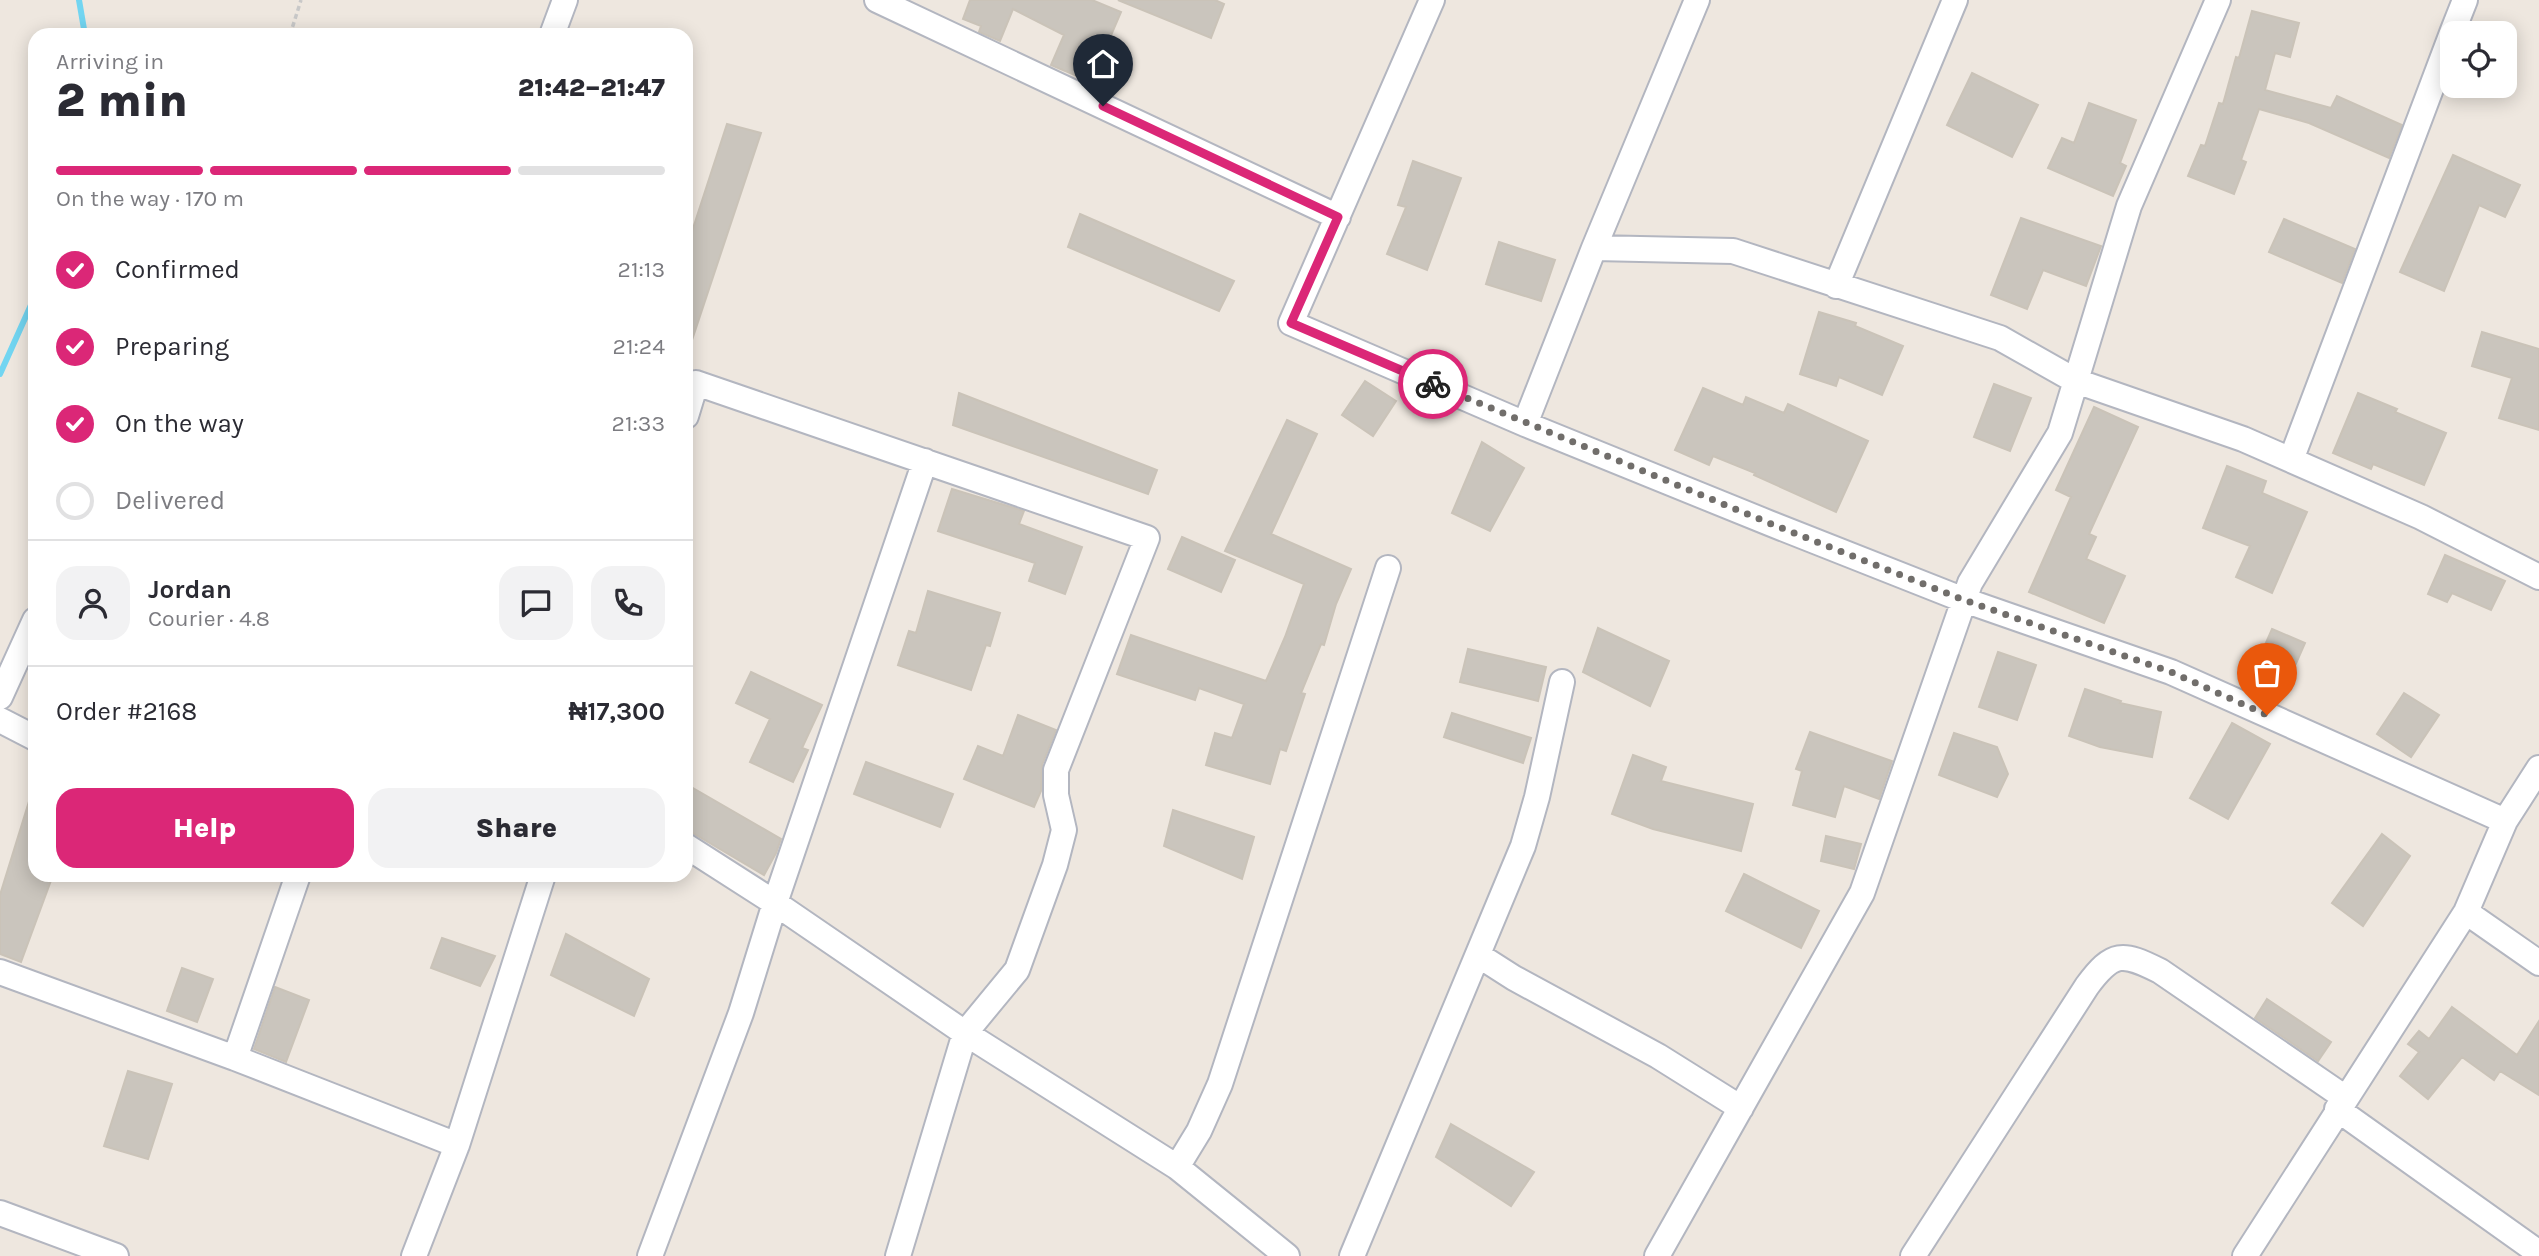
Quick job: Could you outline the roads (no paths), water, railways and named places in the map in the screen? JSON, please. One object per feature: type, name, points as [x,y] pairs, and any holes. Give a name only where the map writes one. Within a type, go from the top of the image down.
[{"type":"street","points":[[555,28],[565,0]]},
{"type":"street","points":[[877,0],[1338,217]]},
{"type":"street","points":[[1432,0],[1291,323],[1525,424],[1964,600],[2171,672],[2505,821]]},
{"type":"street","points":[[1525,424],[1594,248],[1697,0]]},
{"type":"street","points":[[1836,286],[1955,0]]},
{"type":"street","points":[[1667,1253],[1741,1108],[1862,893],[1970,583],[2060,433],[2129,206],[2218,0]]},
{"type":"street","points":[[2457,21],[2465,0]]},
{"type":"street","points":[[2291,460],[2440,65]]},
{"type":"street","points":[[1594,248],[1733,251],[2000,338],[2076,381],[2243,439],[2421,517],[2539,577]]},
{"type":"street","points":[[693,393],[696,383],[1147,538],[1056,770],[1056,794],[1064,830],[1055,865],[1017,971],[965,1033],[898,1256]]},
{"type":"street","points":[[650,1256],[741,1013],[775,903],[925,461]]},
{"type":"street","points":[[1177,1167],[1199,1131],[1220,1084],[1388,568]]},
{"type":"street","points":[[0,697],[28,635]]},
{"type":"street","points":[[1352,1256],[1523,846],[1537,797],[1562,682]]},
{"type":"street","points":[[0,720],[28,734]]},
{"type":"street","points":[[2245,1256],[2466,912],[2505,821],[2539,768]]},
{"type":"street","points":[[693,850],[965,1033],[1177,1167],[1287,1256]]},
{"type":"street","points":[[235,1058],[292,882]]},
{"type":"street","points":[[414,1256],[457,1145],[541,882]]},
{"type":"street","points":[[2466,912],[2539,963]]},
{"type":"street","points":[[1478,956],[1658,1056],[1741,1108]]},
{"type":"street","points":[[1913,1256],[2087,986],[2102,965],[2118,958],[2134,958],[2160,971],[2341,1103],[2539,1253]]},
{"type":"street","points":[[0,972],[235,1058],[457,1145]]},
{"type":"street","points":[[0,1213],[116,1256]]},
{"type":"waterway","points":[[79,0],[84,28]]},
{"type":"waterway","points":[[0,374],[28,312]]}]
